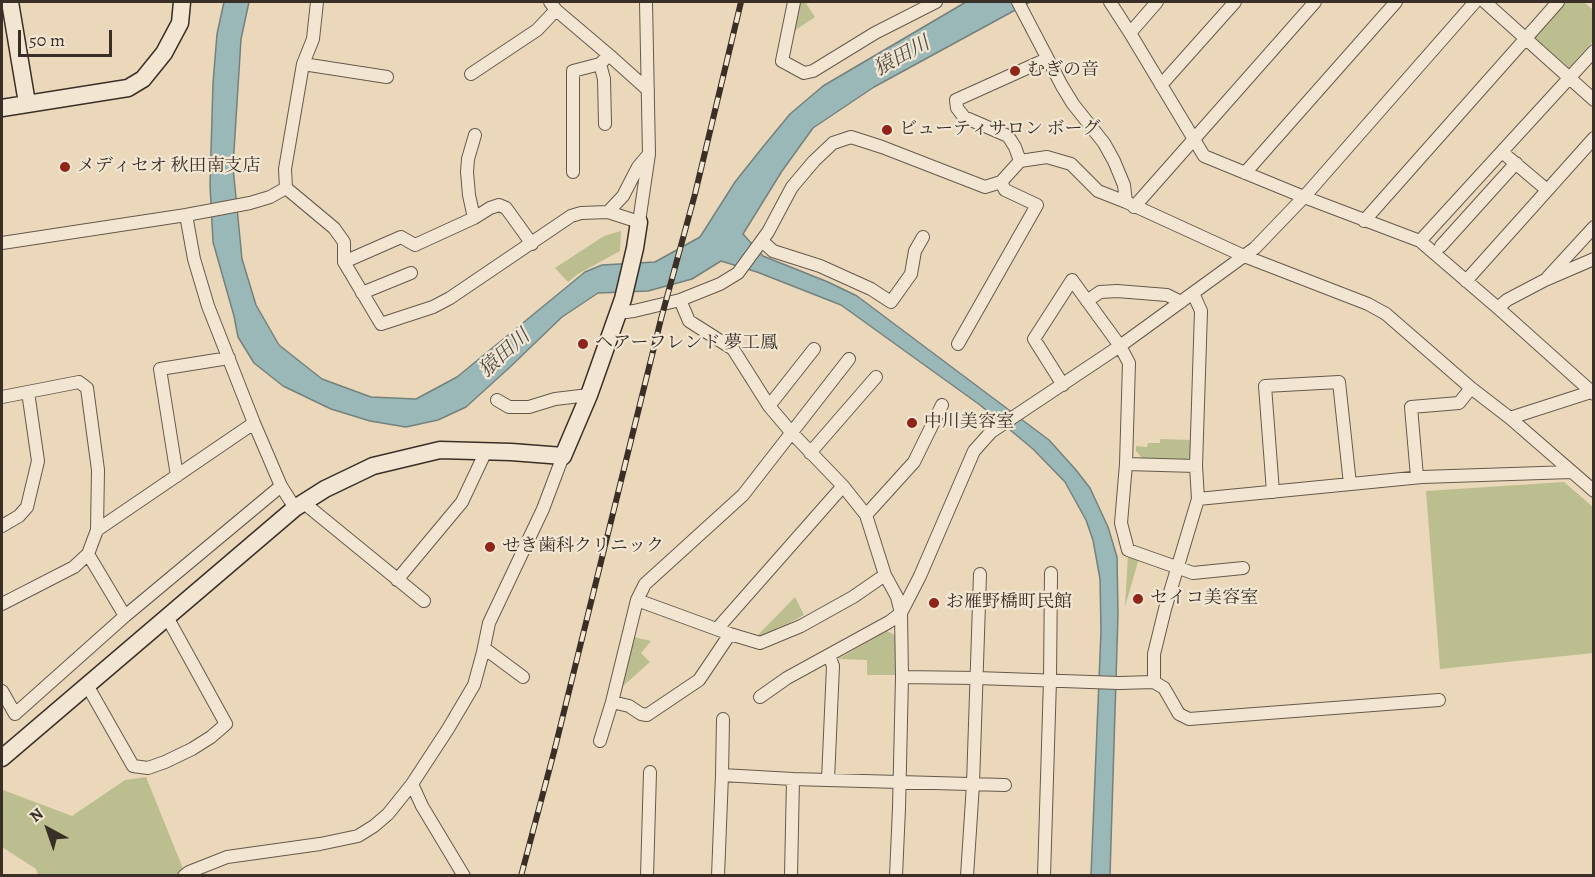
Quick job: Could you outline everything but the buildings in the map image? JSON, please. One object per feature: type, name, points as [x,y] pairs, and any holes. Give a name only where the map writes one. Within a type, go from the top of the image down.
[{"type":"street","points":[[10,2],[27,103]]},
{"type":"street","points":[[2,108],[128,88],[143,79],[164,53],[180,23],[182,2]]},
{"type":"street","points":[[317,2],[312,39],[303,64],[285,170],[286,188],[334,228],[344,242],[344,262],[381,324],[433,307],[450,298],[571,216],[581,213],[608,212],[639,222]]},
{"type":"street","points":[[184,876],[227,857],[320,844],[358,836],[374,826],[388,814],[412,784],[474,685],[489,623],[543,509],[589,395],[621,306],[635,249],[649,154],[646,2]]},
{"type":"street","points":[[794,2],[782,61],[804,74],[813,71],[875,33],[936,2]]},
{"type":"street","points":[[1018,2],[1073,104],[1104,143],[1114,161],[1130,205]]},
{"type":"street","points":[[1110,2],[1204,156],[1364,221],[1420,241],[1593,392]]},
{"type":"street","points":[[1130,33],[1157,2]]},
{"type":"street","points":[[1161,85],[1235,2]]},
{"type":"street","points":[[1130,205],[1194,140],[1315,2]]},
{"type":"street","points":[[1245,173],[1396,2]]},
{"type":"street","points":[[759,697],[787,678],[889,622],[901,613],[920,576],[974,451],[991,432],[1120,346],[1255,248],[1304,197],[1474,2]]},
{"type":"street","points":[[1485,2],[1593,100]]},
{"type":"street","points":[[1364,221],[1558,2]]},
{"type":"street","points":[[471,74],[537,30],[553,6],[648,90]]},
{"type":"street","points":[[1420,241],[1593,51]]},
{"type":"street","points":[[573,172],[573,71],[600,64],[609,55]]},
{"type":"street","points":[[1020,161],[1008,136],[964,117],[957,108],[956,100],[1047,59]]},
{"type":"street","points":[[303,64],[387,77]]},
{"type":"street","points":[[600,64],[604,79],[605,124]]},
{"type":"street","points":[[474,218],[467,172],[475,135]]},
{"type":"street","points":[[621,306],[634,311],[681,300],[720,284],[738,273],[768,232],[792,187],[814,160],[833,142],[851,137],[985,187],[1001,182],[1020,161],[1047,157],[1071,164],[1098,191],[1244,256],[1368,304],[1386,314],[1593,491]]},
{"type":"street","points":[[1466,281],[1593,138]]},
{"type":"street","points":[[1502,152],[1547,190]]},
{"type":"street","points":[[608,212],[623,196],[638,167],[649,154]]},
{"type":"street","points":[[1441,246],[1516,163]]},
{"type":"street","points":[[958,344],[1037,205],[1005,190],[1001,182]]},
{"type":"street","points":[[2,243],[250,203],[270,197],[286,188]]},
{"type":"street","points":[[344,262],[401,237],[415,245],[474,218],[490,208],[499,206],[506,208],[532,244]]},
{"type":"street","points":[[186,215],[194,259],[208,306],[281,486],[300,505],[424,601]]},
{"type":"street","points":[[1545,280],[1593,227]]},
{"type":"street","points":[[761,243],[773,251],[819,266],[871,289],[891,302],[910,274],[915,251],[923,237]]},
{"type":"street","points":[[1498,308],[1507,300],[1545,280],[1593,259]]},
{"type":"street","points":[[362,293],[411,273]]},
{"type":"street","points":[[1063,385],[1035,339],[1072,280],[1120,346],[1129,363],[1126,464],[1121,523],[1128,550],[1193,573],[1243,568]]},
{"type":"street","points":[[1087,301],[1100,292],[1117,291],[1167,295],[1181,302]]},
{"type":"street","points":[[1155,682],[1154,654],[1198,499],[1196,466],[1201,311],[1193,293]]},
{"type":"street","points":[[681,300],[689,321],[733,349],[769,406],[810,453],[843,486],[866,515],[885,575],[897,597],[901,613],[902,677],[896,876]]},
{"type":"street","points":[[769,406],[814,349]]},
{"type":"street","points":[[177,476],[160,369],[229,358]]},
{"type":"street","points":[[600,741],[637,600],[645,584],[743,495],[849,359]]},
{"type":"street","points":[[810,453],[876,377]]},
{"type":"street","points":[[2,397],[79,382],[87,388],[98,470],[97,530],[88,554],[74,567],[2,604]]},
{"type":"street","points":[[1273,492],[1265,386],[1340,382],[1350,484]]},
{"type":"street","points":[[1417,477],[1411,407],[1460,403],[1471,388]]},
{"type":"street","points":[[2,526],[19,516],[27,507],[38,461],[28,392]]},
{"type":"street","points":[[1510,418],[1593,392]]},
{"type":"street","points":[[498,400],[509,407],[529,407],[555,399],[589,395]]},
{"type":"street","points":[[866,515],[914,462],[942,405]]},
{"type":"street","points":[[97,530],[254,423]]},
{"type":"street","points":[[2,758],[300,505],[325,489],[372,466],[440,450],[563,456]]},
{"type":"street","points":[[398,580],[462,502],[486,451]]},
{"type":"street","points":[[1126,464],[1196,466]]},
{"type":"street","points":[[1198,499],[1417,477],[1571,472]]},
{"type":"street","points":[[2,691],[15,714],[125,616],[281,486]]},
{"type":"street","points":[[717,628],[843,486]]},
{"type":"street","points":[[88,554],[125,616]]},
{"type":"street","points":[[1044,876],[1051,573]]},
{"type":"street","points":[[967,876],[973,784],[980,574]]},
{"type":"street","points":[[637,600],[760,643],[801,626],[853,597],[885,575]]},
{"type":"street","points":[[87,685],[134,766],[148,768],[165,762],[211,737],[225,724],[167,617]]},
{"type":"street","points":[[612,702],[629,706],[640,714],[647,715],[699,680],[730,634]]},
{"type":"street","points":[[484,648],[523,677]]},
{"type":"street","points":[[828,780],[833,666],[829,655]]},
{"type":"street","points":[[902,677],[1155,682],[1164,688],[1179,714],[1189,719],[1439,700]]},
{"type":"street","points":[[718,876],[723,719]]},
{"type":"street","points":[[647,876],[650,772]]},
{"type":"street","points":[[722,776],[1005,785]]},
{"type":"street","points":[[790,876],[793,779]]},
{"type":"street","points":[[412,784],[460,874]]},
{"type":"green space","points":[[805,2],[815,17],[794,31],[798,4]]},
{"type":"green space","points":[[1564,2],[1584,2],[1593,10],[1593,41],[1569,68],[1533,37]]},
{"type":"green space","points":[[621,231],[620,251],[568,282],[555,268],[604,236]]},
{"type":"green space","points":[[1160,439],[1193,440],[1193,454],[1187,459],[1142,458],[1136,451],[1136,446],[1147,447],[1148,443],[1160,443]]},
{"type":"green space","points":[[1564,482],[1593,507],[1593,653],[1440,669],[1426,491]]},
{"type":"green space","points":[[1128,554],[1139,558],[1125,607]]},
{"type":"green space","points":[[795,597],[804,615],[763,637],[756,637]]},
{"type":"green space","points":[[887,631],[897,636],[896,675],[867,675],[867,660],[838,659]]},
{"type":"green space","points":[[634,637],[651,641],[641,653],[650,662],[622,687]]},
{"type":"green space","points":[[146,777],[184,871],[178,876],[38,875],[36,869],[2,847],[3,790],[72,816],[125,780]]},
{"type":"water","name":"猿田川","points":[[224,2],[249,2],[241,39],[233,167],[242,259],[256,305],[279,345],[322,379],[371,397],[416,399],[457,377],[585,272],[602,265],[655,262],[700,237],[735,182],[762,148],[790,114],[823,86],[966,2],[1030,2],[874,87],[813,128],[782,171],[743,234],[763,256],[857,296],[1049,440],[1090,488],[1108,527],[1117,557],[1118,614],[1110,875],[1091,875],[1101,631],[1100,579],[1093,540],[1086,520],[1065,482],[1033,449],[980,405],[841,305],[757,272],[721,261],[692,279],[648,291],[598,293],[562,317],[466,407],[438,420],[406,427],[370,421],[331,409],[283,386],[254,363],[238,337],[213,242],[210,185],[213,83],[217,34]]},
{"type":"railway","points":[[521,876],[661,319],[695,194],[741,2]]},
{"type":"place","name":"むぎの音","points":[[1015,71]]},
{"type":"place","name":"ビューティサロン ボーグ","points":[[887,130]]},
{"type":"place","name":"メディセオ 秋田南支店","points":[[65,167]]},
{"type":"place","name":"ヘアーフレンド 夢工鳳","points":[[583,344]]},
{"type":"place","name":"中川美容室","points":[[912,423]]},
{"type":"place","name":"せき歯科クリニック","points":[[490,547]]},
{"type":"place","name":"セイコ美容室","points":[[1138,599]]},
{"type":"place","name":"お雁野橋町民館","points":[[934,603]]}]
